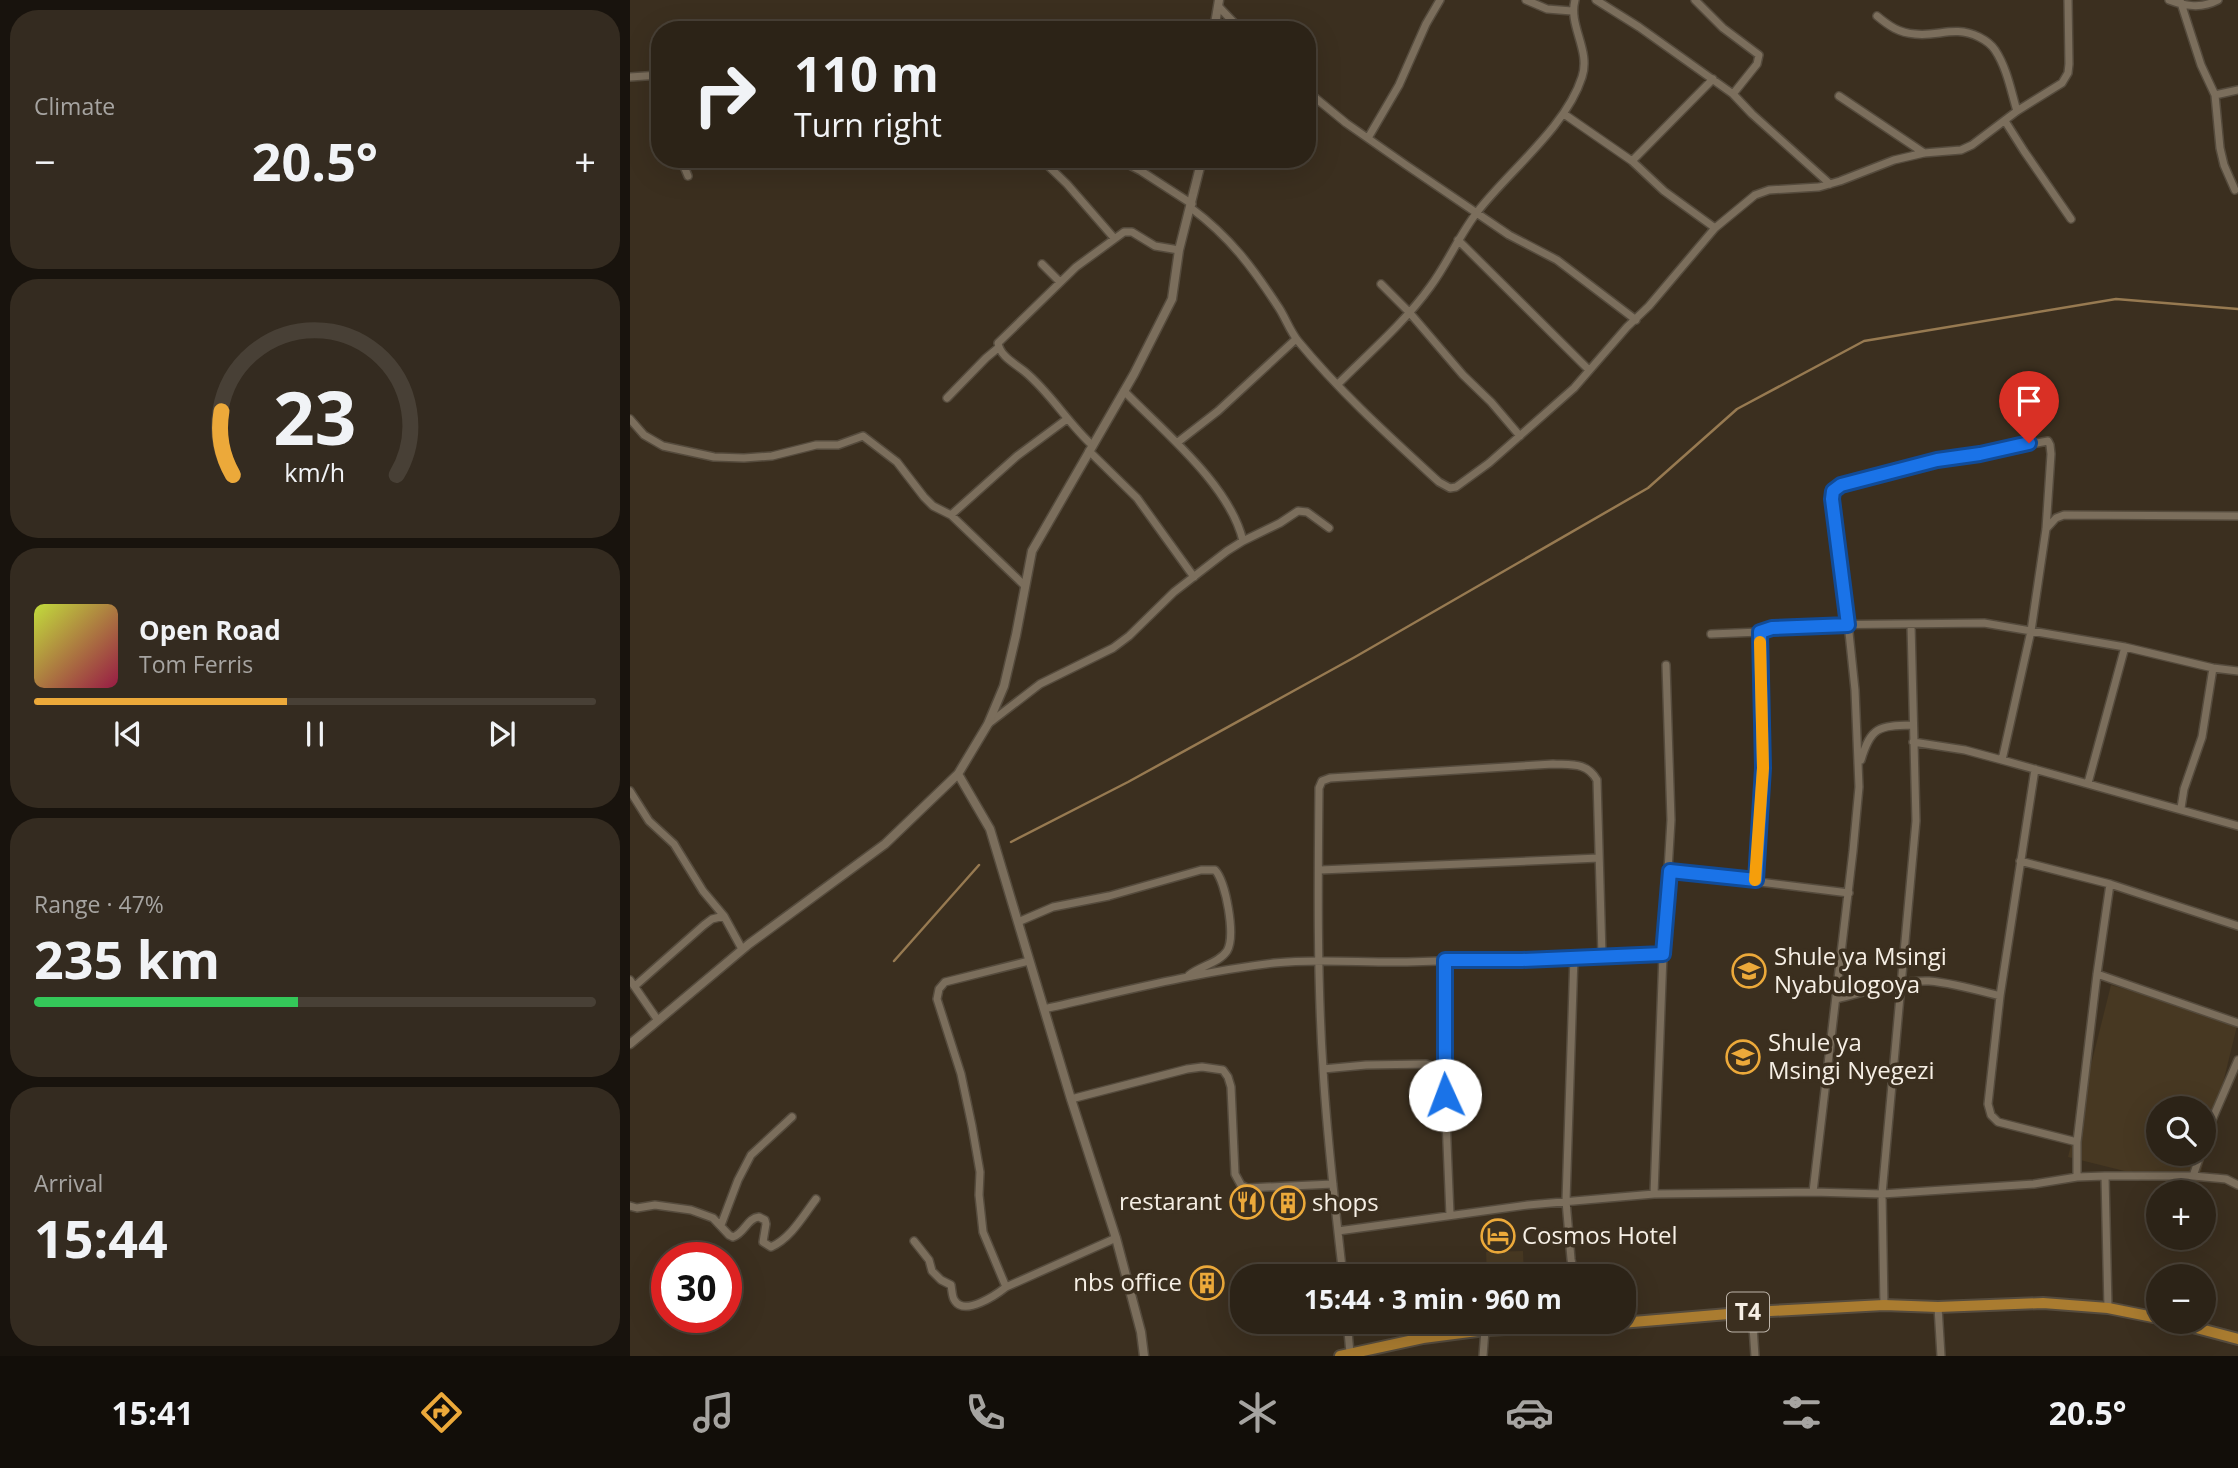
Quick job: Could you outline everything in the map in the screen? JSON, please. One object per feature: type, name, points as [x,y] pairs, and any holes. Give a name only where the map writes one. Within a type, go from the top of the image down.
[{"type":"highway","name":"T4","points":[[1636,1321],[1884,1305],[1938,1307],[2043,1303],[2108,1308],[2146,1316]]},
{"type":"highway","points":[[2216,1333],[2238,1339]]},
{"type":"highway","name":"T4","points":[[1345,1354],[1454,1334]]},
{"type":"street","points":[[1368,138],[1399,85],[1426,24],[1440,0]]},
{"type":"street","points":[[1526,0],[1547,9],[1572,11]]},
{"type":"street","points":[[1338,384],[1429,289],[1477,212],[1564,114],[1577,91],[1585,62],[1572,11],[1575,0]]},
{"type":"street","points":[[1596,0],[1733,94],[1830,184]]},
{"type":"street","points":[[1695,0],[1723,28],[1759,55],[1757,64],[1733,94]]},
{"type":"street","points":[[1135,168],[1192,206],[1239,251],[1282,312],[1296,339],[1382,429],[1439,482],[1450,488],[1462,485],[1574,388],[1715,228],[1755,195],[1769,190],[1830,184],[1895,159],[1961,150],[2062,83],[2068,74],[2068,0]]},
{"type":"street","points":[[2169,0],[2203,6],[2218,0]]},
{"type":"street","points":[[2181,2],[2215,95],[2220,148],[2235,190]]},
{"type":"street","points":[[1215,21],[1218,3]]},
{"type":"street","points":[[1218,3],[1233,21]]},
{"type":"street","points":[[1877,16],[1901,32],[1918,35],[1956,30],[1970,33],[1990,44],[2003,65],[2017,111]]},
{"type":"street","points":[[630,77],[651,76]]},
{"type":"street","points":[[1633,161],[1713,79]]},
{"type":"street","points":[[2215,95],[2238,90]]},
{"type":"street","points":[[1839,96],[1924,153]]},
{"type":"street","points":[[1316,98],[1346,123],[1509,235],[1557,260],[1636,320]]},
{"type":"street","points":[[1564,114],[1633,161],[1664,191],[1715,228]]},
{"type":"street","points":[[2005,121],[2071,219]]},
{"type":"street","points":[[685,168],[688,176]]},
{"type":"street","points":[[1050,168],[1114,237]]},
{"type":"street","points":[[630,1044],[743,949],[885,844],[958,774],[989,724],[1004,686],[1032,551],[1124,391],[1172,299],[1180,250],[1200,168]]},
{"type":"street","points":[[947,398],[1060,282],[1114,237],[1128,231],[1155,246],[1180,250]]},
{"type":"street","points":[[1458,240],[1588,370]]},
{"type":"street","points":[[1042,264],[1060,282]]},
{"type":"street","points":[[1381,284],[1520,436]]},
{"type":"street","points":[[1178,442],[1218,411],[1296,339]]},
{"type":"street","points":[[998,348],[1049,395],[1090,448],[1137,498],[1194,577]]},
{"type":"street","points":[[1124,391],[1178,442],[1206,476],[1233,513],[1242,541]]},
{"type":"street","points":[[630,419],[644,435],[663,446],[714,457],[772,456],[816,445],[838,445],[863,436],[897,462],[933,506],[951,515],[1024,585]]},
{"type":"street","points":[[951,515],[1017,456],[1067,419]]},
{"type":"street","points":[[1813,1192],[1849,893],[1859,765],[1855,690],[1831,496],[1841,485],[1937,460],[2048,442],[2052,454],[2046,529],[2031,631],[2002,760]]},
{"type":"street","points":[[989,724],[1040,684],[1121,642],[1174,593],[1242,541],[1298,511],[1307,512],[1329,528]]},
{"type":"street","points":[[2046,529],[2056,518],[2064,515],[2238,516]]},
{"type":"street","points":[[1711,634],[1760,632],[1780,627],[1984,624],[2125,647],[2213,668],[2238,671]]},
{"type":"street","points":[[1884,1305],[1882,1194],[1916,821],[1911,625]]},
{"type":"street","points":[[1756,880],[1763,768],[1760,632]]},
{"type":"street","points":[[2088,783],[2125,647]]},
{"type":"street","points":[[1654,1194],[1663,954],[1670,871],[1666,665]]},
{"type":"street","points":[[2181,808],[2184,789],[2202,737],[2213,668]]},
{"type":"street","points":[[1859,765],[1867,740],[1876,730],[1886,726],[1913,725]]},
{"type":"street","points":[[1913,741],[1965,750],[2238,826]]},
{"type":"street","points":[[1342,1264],[1323,1069],[1319,788],[1326,779],[1553,764],[1581,765],[1588,768],[1595,776],[1602,956]]},
{"type":"street","points":[[2035,769],[2000,996],[1988,1104],[1991,1115],[1998,1122],[2077,1142]]},
{"type":"street","points":[[958,774],[990,829],[1116,1238],[1141,1332],[1144,1356]]},
{"type":"street","points":[[630,792],[649,821],[674,844],[703,891],[724,916],[743,949]]},
{"type":"street","points":[[1320,870],[1599,858]]},
{"type":"street","points":[[2020,862],[2110,884],[2238,926]]},
{"type":"street","points":[[1018,922],[1053,907],[1109,896],[1201,870],[1215,870],[1220,877],[1231,923],[1232,933],[1228,949],[1220,958],[1202,966],[1186,978]]},
{"type":"street","points":[[1670,871],[1849,893]]},
{"type":"street","points":[[2077,1177],[2077,1142],[2110,884]]},
{"type":"street","points":[[657,1019],[632,983],[712,919],[724,916]]},
{"type":"street","points":[[1044,1009],[1186,978],[1276,963],[1522,960],[1663,954]]},
{"type":"street","points":[[1572,1264],[1566,1201],[1574,956]]},
{"type":"street","points":[[1445,960],[1444,1071],[1450,1215]]},
{"type":"street","points":[[1006,1287],[983,1232],[979,1204],[980,1172],[972,1126],[961,1074],[937,999],[939,989],[945,982],[1029,961]]},
{"type":"street","points":[[2097,974],[2238,1023]]},
{"type":"street","points":[[1836,999],[1903,983],[1928,981],[2000,996]]},
{"type":"street","points":[[2216,1115],[2238,1060]]},
{"type":"street","points":[[1323,1069],[1426,1064],[1444,1071]]},
{"type":"street","points":[[1071,1099],[1187,1069],[1202,1067],[1223,1070],[1231,1087],[1235,1174],[1241,1185],[1247,1188],[1332,1184]]},
{"type":"street","points":[[721,1226],[738,1180],[751,1155],[792,1118]]},
{"type":"street","points":[[2193,1176],[2196,1166]]},
{"type":"street","points":[[1338,1231],[1566,1201],[1654,1194],[1882,1194],[2034,1184],[2077,1177],[2105,1176],[2193,1176],[2226,1179],[2238,1185]]},
{"type":"street","points":[[2105,1176],[2108,1308]]},
{"type":"street","points":[[630,1206],[637,1208],[655,1205],[691,1210],[713,1218],[729,1236],[737,1236],[753,1218],[762,1218],[766,1224],[764,1244],[773,1247],[790,1233],[816,1199]]},
{"type":"street","points":[[914,1241],[929,1260],[932,1271],[951,1285],[953,1299],[966,1307],[1116,1238]]},
{"type":"street","points":[[1938,1307],[1941,1356]]},
{"type":"street","points":[[1752,1312],[1755,1356]]},
{"type":"street","points":[[1345,1354],[1346,1334]]},
{"type":"street","points":[[1483,1356],[1485,1334]]},
{"type":"shaded area","points":[[2111,985],[2238,1022],[2216,1112],[2216,1096],[2146,1096],[2146,1166],[2203,1166],[2199,1180],[2161,1180],[2068,1157]]},
{"type":"shaded area","points":[[1523,1251],[1524,1264],[1486,1264],[1486,1252]]},
{"type":"waterway","points":[[1011,842],[1128,782],[1355,657],[1648,488],[1737,409],[1864,341],[2116,299],[2238,309]]},
{"type":"waterway","points":[[894,961],[979,865]]},
{"type":"slow traffic","points":[[1755,880],[1763,768],[1760,642]]},
{"type":"place","name":"Shule ya Msingi Nyabulogoya","points":[[1749,971]]},
{"type":"place","name":"Shule ya Msingi Nyegezi","points":[[1743,1057]]},
{"type":"place","name":"restarant","points":[[1247,1202]]},
{"type":"place","name":"shops","points":[[1288,1203]]},
{"type":"place","name":"Cosmos Hotel","points":[[1498,1236]]},
{"type":"place","name":"nbs office","points":[[1207,1283]]},
{"type":"route","points":[[1445,1095],[1445,960],[1522,960],[1663,954],[1670,871],[1756,880],[1763,768],[1760,632],[1772,628],[1809,625],[1848,625],[1831,496],[1833,491],[1841,485],[1919,464],[2029,443]]}]
